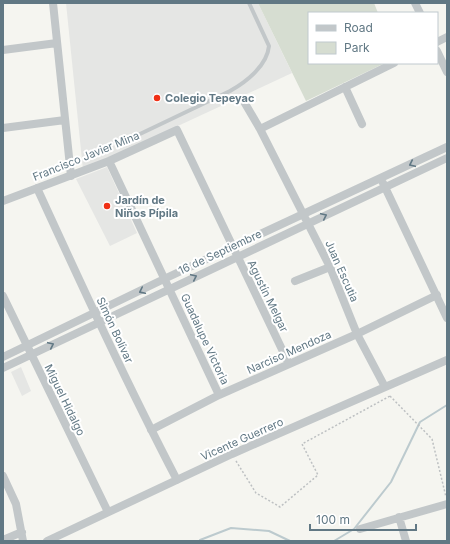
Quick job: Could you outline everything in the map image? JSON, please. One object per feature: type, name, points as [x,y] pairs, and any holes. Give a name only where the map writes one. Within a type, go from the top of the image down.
[{"type":"street","points":[[53,3],[71,176]]},
{"type":"street","points":[[415,3],[420,12]]},
{"type":"street","points":[[438,42],[447,37]]},
{"type":"street","points":[[3,50],[57,43]]},
{"type":"street","points":[[438,53],[447,72]]},
{"type":"street","points":[[260,129],[392,64]]},
{"type":"street","points":[[345,87],[362,124]]},
{"type":"street","name":"Juan Escutia","points":[[243,100],[260,129],[330,267],[357,334],[385,387]]},
{"type":"street","points":[[3,128],[65,120]]},
{"type":"street","name":"Francisco Javier Mina","points":[[3,202],[109,161],[176,130]]},
{"type":"street","name":"Agustín Melgar","points":[[176,130],[289,364]]},
{"type":"street","name":"16 de Septiembre","points":[[3,357],[95,314],[164,279],[447,147]]},
{"type":"street","name":"16 de Septiembre","points":[[3,368],[169,288],[447,158]]},
{"type":"street","name":"Guadalupe Victoria","points":[[109,161],[219,395]]},
{"type":"street","points":[[381,179],[447,318]]},
{"type":"street","name":"Simón Bolívar","points":[[37,188],[99,323],[177,480]]},
{"type":"street","points":[[294,281],[330,267]]},
{"type":"street","name":"Narciso Mendoza","points":[[151,430],[219,395],[357,334],[437,295]]},
{"type":"street","name":"Miguel Hidalgo","points":[[3,296],[108,512]]},
{"type":"street","name":"Vicente Guerrero","points":[[47,541],[232,454],[447,360]]},
{"type":"street","points":[[3,476],[16,504],[23,541]]},
{"type":"street","points":[[360,529],[447,504]]},
{"type":"street","points":[[400,517],[406,541]]},
{"type":"street","points":[[3,540],[22,532]]},
{"type":"lane","points":[[119,144],[230,91],[241,84],[259,68],[268,52],[269,46],[249,3]]},
{"type":"path","points":[[385,387],[390,396],[432,439],[447,501]]},
{"type":"path","points":[[232,454],[256,493],[280,507],[318,475],[302,444],[390,396]]},
{"type":"shaded area","name":"Colegio Tepeyac","points":[[66,3],[258,3],[292,73],[83,170]]},
{"type":"shaded area","name":"Jardín de Niños Pípila","points":[[107,167],[137,233],[110,246],[76,179]]},
{"type":"shaded area","points":[[21,367],[31,391],[22,396],[11,372]]},
{"type":"green space","points":[[258,3],[374,3],[378,12],[308,12],[308,64],[383,64],[306,101]]},
{"type":"waterway","points":[[334,541],[354,529],[391,482],[420,422],[447,405]]},
{"type":"waterway","points":[[200,541],[231,528],[269,531],[290,541]]},
{"type":"place","name":"Colegio Tepeyac","points":[[157,98]]},
{"type":"place","name":"Jardín de Niños Pípila","points":[[107,206]]}]
